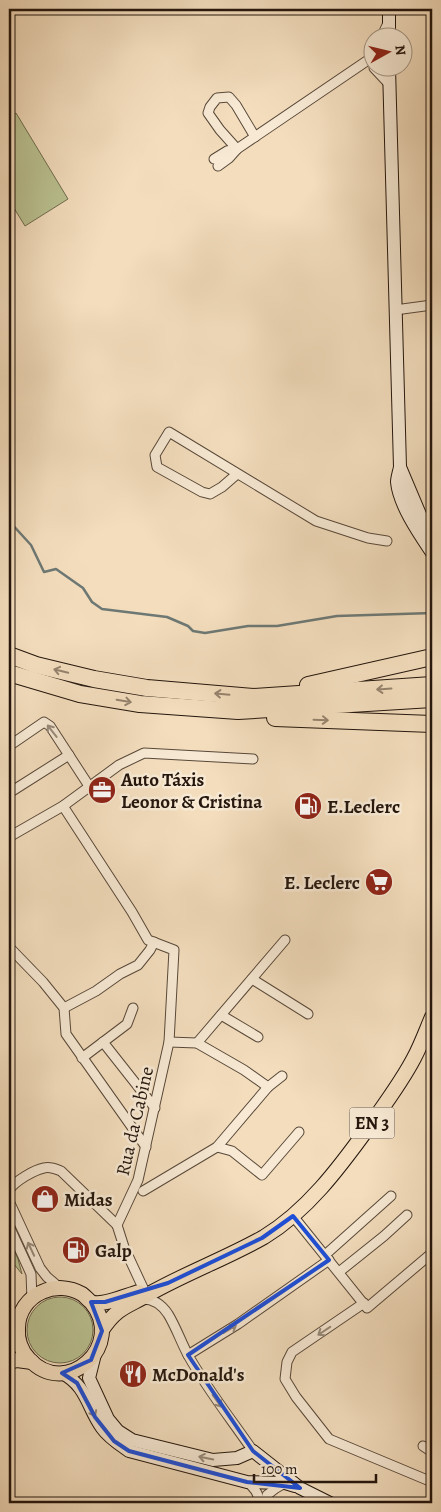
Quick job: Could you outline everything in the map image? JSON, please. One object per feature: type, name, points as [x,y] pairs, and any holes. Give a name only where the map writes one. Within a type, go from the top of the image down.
[{"type":"highway","points":[[9,655],[36,665],[94,679],[147,688],[253,696],[432,685]]},
{"type":"highway","points":[[253,696],[270,691],[320,683],[432,657]]},
{"type":"highway","points":[[9,672],[80,694],[140,704],[238,711],[282,719],[432,724]]},
{"type":"highway","points":[[238,711],[432,699]]},
{"type":"main road","name":"EN 3","points":[[91,1302],[105,1302],[142,1294],[168,1283],[262,1238],[293,1216],[331,1176],[387,1102],[414,1058],[432,1020]]},
{"type":"main road","points":[[9,1345],[17,1330],[21,1312],[32,1298],[42,1292],[60,1288],[77,1292],[91,1302],[99,1314],[102,1330]]},
{"type":"main road","name":"EN 3","points":[[95,1354],[100,1343],[102,1330],[112,1316],[142,1294]]},
{"type":"main road","points":[[17,1330],[21,1348],[32,1362],[43,1370],[62,1373],[79,1368],[87,1363],[95,1354]]},
{"type":"main road","points":[[9,1362],[17,1360],[32,1362]]},
{"type":"street","points":[[384,28],[389,15]]},
{"type":"street","points":[[389,15],[389,28]]},
{"type":"street","points":[[216,162],[227,151],[238,149],[364,69]]},
{"type":"street","points":[[383,78],[389,84]]},
{"type":"street","points":[[389,78],[400,467],[397,482],[400,493],[427,536],[432,553]]},
{"type":"street","points":[[238,149],[208,114],[210,107],[217,98],[229,97],[236,105],[255,137]]},
{"type":"street","points":[[395,310],[432,305]]},
{"type":"street","points":[[237,474],[222,487],[210,494],[202,492],[157,467],[155,454],[169,432],[316,521],[368,538],[387,541]]},
{"type":"street","points":[[9,746],[44,722],[50,726],[89,786]]},
{"type":"street","points":[[9,824],[12,835],[63,806],[118,764],[144,753],[253,759]]},
{"type":"street","points":[[9,793],[68,754]]},
{"type":"street","points":[[63,806],[148,940],[154,942],[138,964],[96,991],[64,1008]]},
{"type":"street","points":[[197,1043],[284,940]]},
{"type":"street","name":"Rua da Cabine","points":[[117,1225],[138,1180],[169,1042],[174,950],[154,942]]},
{"type":"street","points":[[9,947],[43,982],[64,1008],[66,1034],[146,1147]]},
{"type":"street","points":[[252,979],[308,1014]]},
{"type":"street","points":[[82,1058],[127,1024],[133,1008]]},
{"type":"street","points":[[221,1015],[258,1037]]},
{"type":"street","points":[[103,1042],[155,1108]]},
{"type":"street","points":[[169,1042],[197,1043],[244,1070],[268,1087]]},
{"type":"street","points":[[143,1191],[217,1147],[268,1087],[282,1076]]},
{"type":"street","points":[[217,1147],[232,1151],[262,1175],[299,1132]]},
{"type":"street","points":[[9,1181],[22,1178],[46,1167],[55,1169],[61,1172],[117,1225],[142,1294],[167,1313],[188,1355],[213,1395],[257,1453],[300,1488]]},
{"type":"street","points":[[9,1190],[22,1178]]},
{"type":"street","points":[[188,1355],[238,1324],[327,1257],[391,1196]]},
{"type":"street","points":[[9,1201],[40,1268],[47,1278],[60,1288]]},
{"type":"street","points":[[339,1272],[407,1215]]},
{"type":"street","points":[[293,1216],[367,1308],[432,1253]]},
{"type":"street","points":[[9,1226],[31,1274],[32,1298]]},
{"type":"street","points":[[364,1303],[292,1352],[287,1362],[285,1379],[296,1397],[329,1439],[432,1482]]},
{"type":"street","points":[[95,1354],[89,1378],[108,1419],[118,1431],[132,1440],[213,1460],[237,1458],[257,1453]]},
{"type":"street","points":[[62,1373],[77,1383],[103,1430],[114,1441],[129,1451],[247,1482],[264,1496]]},
{"type":"street","points":[[423,1446],[432,1452]]},
{"type":"street","points":[[247,1482],[260,1474],[263,1468],[257,1453]]},
{"type":"street","points":[[247,1482],[264,1496]]},
{"type":"street","points":[[264,1496],[285,1483],[300,1488],[330,1503]]},
{"type":"highlighted area","points":[[293,1216],[329,1260],[188,1355],[253,1451],[300,1488],[247,1482],[129,1451],[114,1441],[95,1417],[77,1383],[62,1373],[91,1360],[102,1331],[91,1302],[105,1302],[168,1283],[262,1238]]},
{"type":"green space","points":[[16,113],[68,199],[25,226],[9,200],[9,118]]},
{"type":"green space","points":[[9,1239],[18,1259],[22,1274],[9,1258]]},
{"type":"green space","points":[[53,1297],[67,1297],[79,1302],[88,1311],[93,1323],[91,1343],[84,1354],[67,1363],[53,1363],[41,1358],[32,1349],[27,1337],[27,1323],[32,1311],[41,1302]]},
{"type":"waterway","points":[[9,521],[31,545],[44,572],[56,569],[83,588],[92,602],[102,609],[167,617],[188,626],[193,631],[205,633],[248,626],[277,626],[337,616],[432,613]]},
{"type":"place","name":"Auto Táxis Leonor & Cristina","points":[[102,790]]},
{"type":"place","name":"E.Leclerc","points":[[308,806]]},
{"type":"place","name":"E. Leclerc","points":[[379,882]]},
{"type":"place","name":"Midas","points":[[45,1199]]},
{"type":"place","name":"Galp","points":[[76,1250]]},
{"type":"place","name":"McDonald's","points":[[133,1374]]}]
